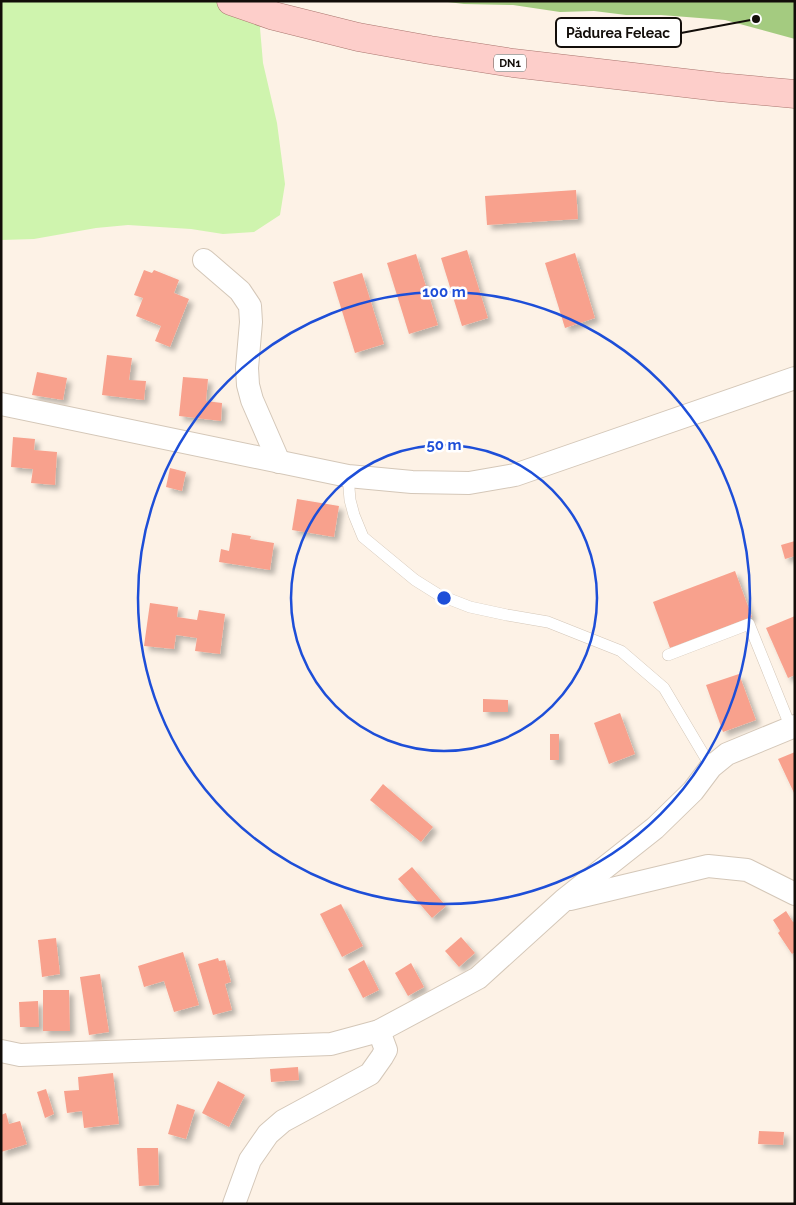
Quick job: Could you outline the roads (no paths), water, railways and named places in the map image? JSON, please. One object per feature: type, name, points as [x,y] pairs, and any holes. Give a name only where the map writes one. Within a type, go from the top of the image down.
[{"type":"main road","name":"DN1","points":[[231,1],[274,16],[340,33],[430,50],[512,63],[795,94]]},
{"type":"street","points":[[204,260],[240,291],[250,306],[251,322],[246,368],[248,385],[252,400],[279,462]]},
{"type":"street","points":[[1,404],[348,476],[412,482],[469,483],[515,475],[795,378]]},
{"type":"street","points":[[1,1051],[20,1055],[331,1044],[379,1031],[478,978],[564,900],[655,828],[693,791],[711,767],[727,754],[793,727]]},
{"type":"street","points":[[564,900],[708,866],[747,870],[795,894]]},
{"type":"street","points":[[234,1204],[250,1160],[268,1134],[283,1121],[370,1074],[386,1050],[379,1031]]},
{"type":"lane","points":[[348,476],[350,500],[354,515],[364,537],[415,580],[439,595],[470,607],[548,622],[621,652],[664,688],[711,767]]},
{"type":"lane","points":[[668,654],[749,624],[793,727]]},
{"type":"place","name":"Pădurea Feleac","points":[[756,19]]}]
